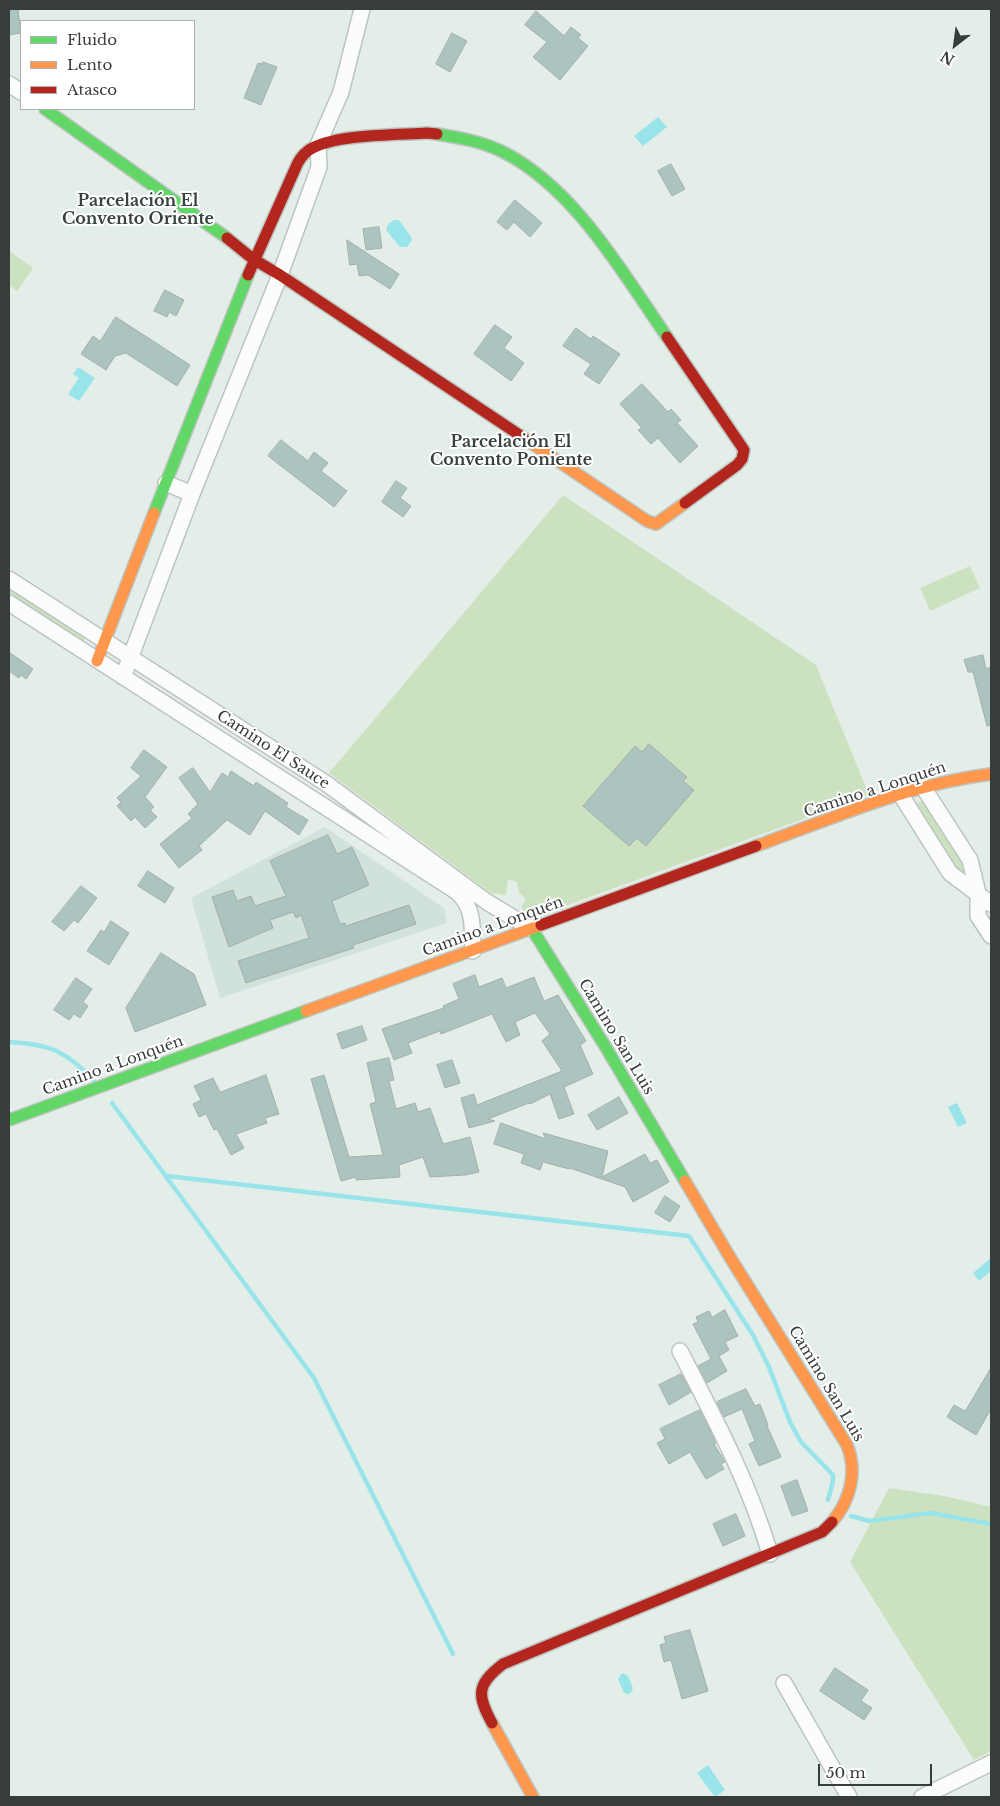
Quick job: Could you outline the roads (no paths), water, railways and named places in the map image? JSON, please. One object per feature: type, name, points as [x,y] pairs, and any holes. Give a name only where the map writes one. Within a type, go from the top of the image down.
[{"type":"street","points":[[123,677],[192,494],[280,275],[319,167],[318,145],[341,92],[362,9]]},
{"type":"street","points":[[9,84],[20,91]]},
{"type":"street","points":[[46,110],[218,230],[254,258],[653,524],[660,522],[737,465],[743,456],[744,450],[599,239],[560,194],[533,170],[503,152],[474,139],[445,134],[415,132],[389,134],[318,145],[302,156],[254,258],[98,661]]},
{"type":"street","points":[[166,483],[192,494]]},
{"type":"street","name":"Camino El Sauce","points":[[9,579],[327,784],[487,902],[532,929]]},
{"type":"street","name":"Camino El Sauce","points":[[9,604],[457,892],[464,898],[470,912],[473,950]]},
{"type":"street","name":"Camino a Lonquén","points":[[9,1120],[901,794],[968,776],[991,774]]},
{"type":"street","points":[[923,787],[970,860],[978,893],[978,916],[991,936]]},
{"type":"street","points":[[901,794],[950,873],[991,904]]},
{"type":"street","points":[[470,912],[477,906],[487,902]]},
{"type":"street","name":"Camino San Luis","points":[[532,929],[605,1046],[728,1254],[845,1440],[852,1461],[852,1475],[842,1509],[835,1521],[822,1532],[503,1664],[491,1672],[482,1686],[482,1704],[533,1797]]},
{"type":"street","points":[[680,1351],[724,1436],[759,1518],[770,1554]]},
{"type":"street","points":[[784,1683],[849,1797]]},
{"type":"street","points":[[922,1797],[991,1762]]},
{"type":"water","points":[[658,117],[667,127],[643,146],[634,136]]},
{"type":"water","points":[[394,220],[399,220],[411,237],[412,240],[407,247],[400,247],[386,230],[388,224]]},
{"type":"water","points":[[78,367],[95,378],[79,401],[68,394],[79,378],[73,374]]},
{"type":"water","points":[[957,1103],[967,1123],[958,1127],[948,1107]]},
{"type":"water","points":[[991,1258],[991,1271],[979,1281],[973,1273]]},
{"type":"water","points":[[622,1673],[628,1676],[632,1686],[629,1694],[624,1693],[618,1679]]},
{"type":"water","points":[[708,1765],[725,1790],[715,1797],[697,1773]]},
{"type":"waterway","points":[[9,1042],[46,1047],[56,1051],[75,1063],[94,1081]]},
{"type":"waterway","points":[[112,1103],[314,1378],[453,1654]]},
{"type":"waterway","points":[[167,1176],[689,1236],[753,1335],[769,1367],[790,1422],[801,1442],[833,1475],[828,1500]]},
{"type":"waterway","points":[[851,1516],[869,1521],[931,1513],[991,1524]]},
{"type":"district","name":"Parcelación El Convento Oriente","points":[[138,210]]},
{"type":"district","name":"Parcelación El Convento Poniente","points":[[511,451]]}]
